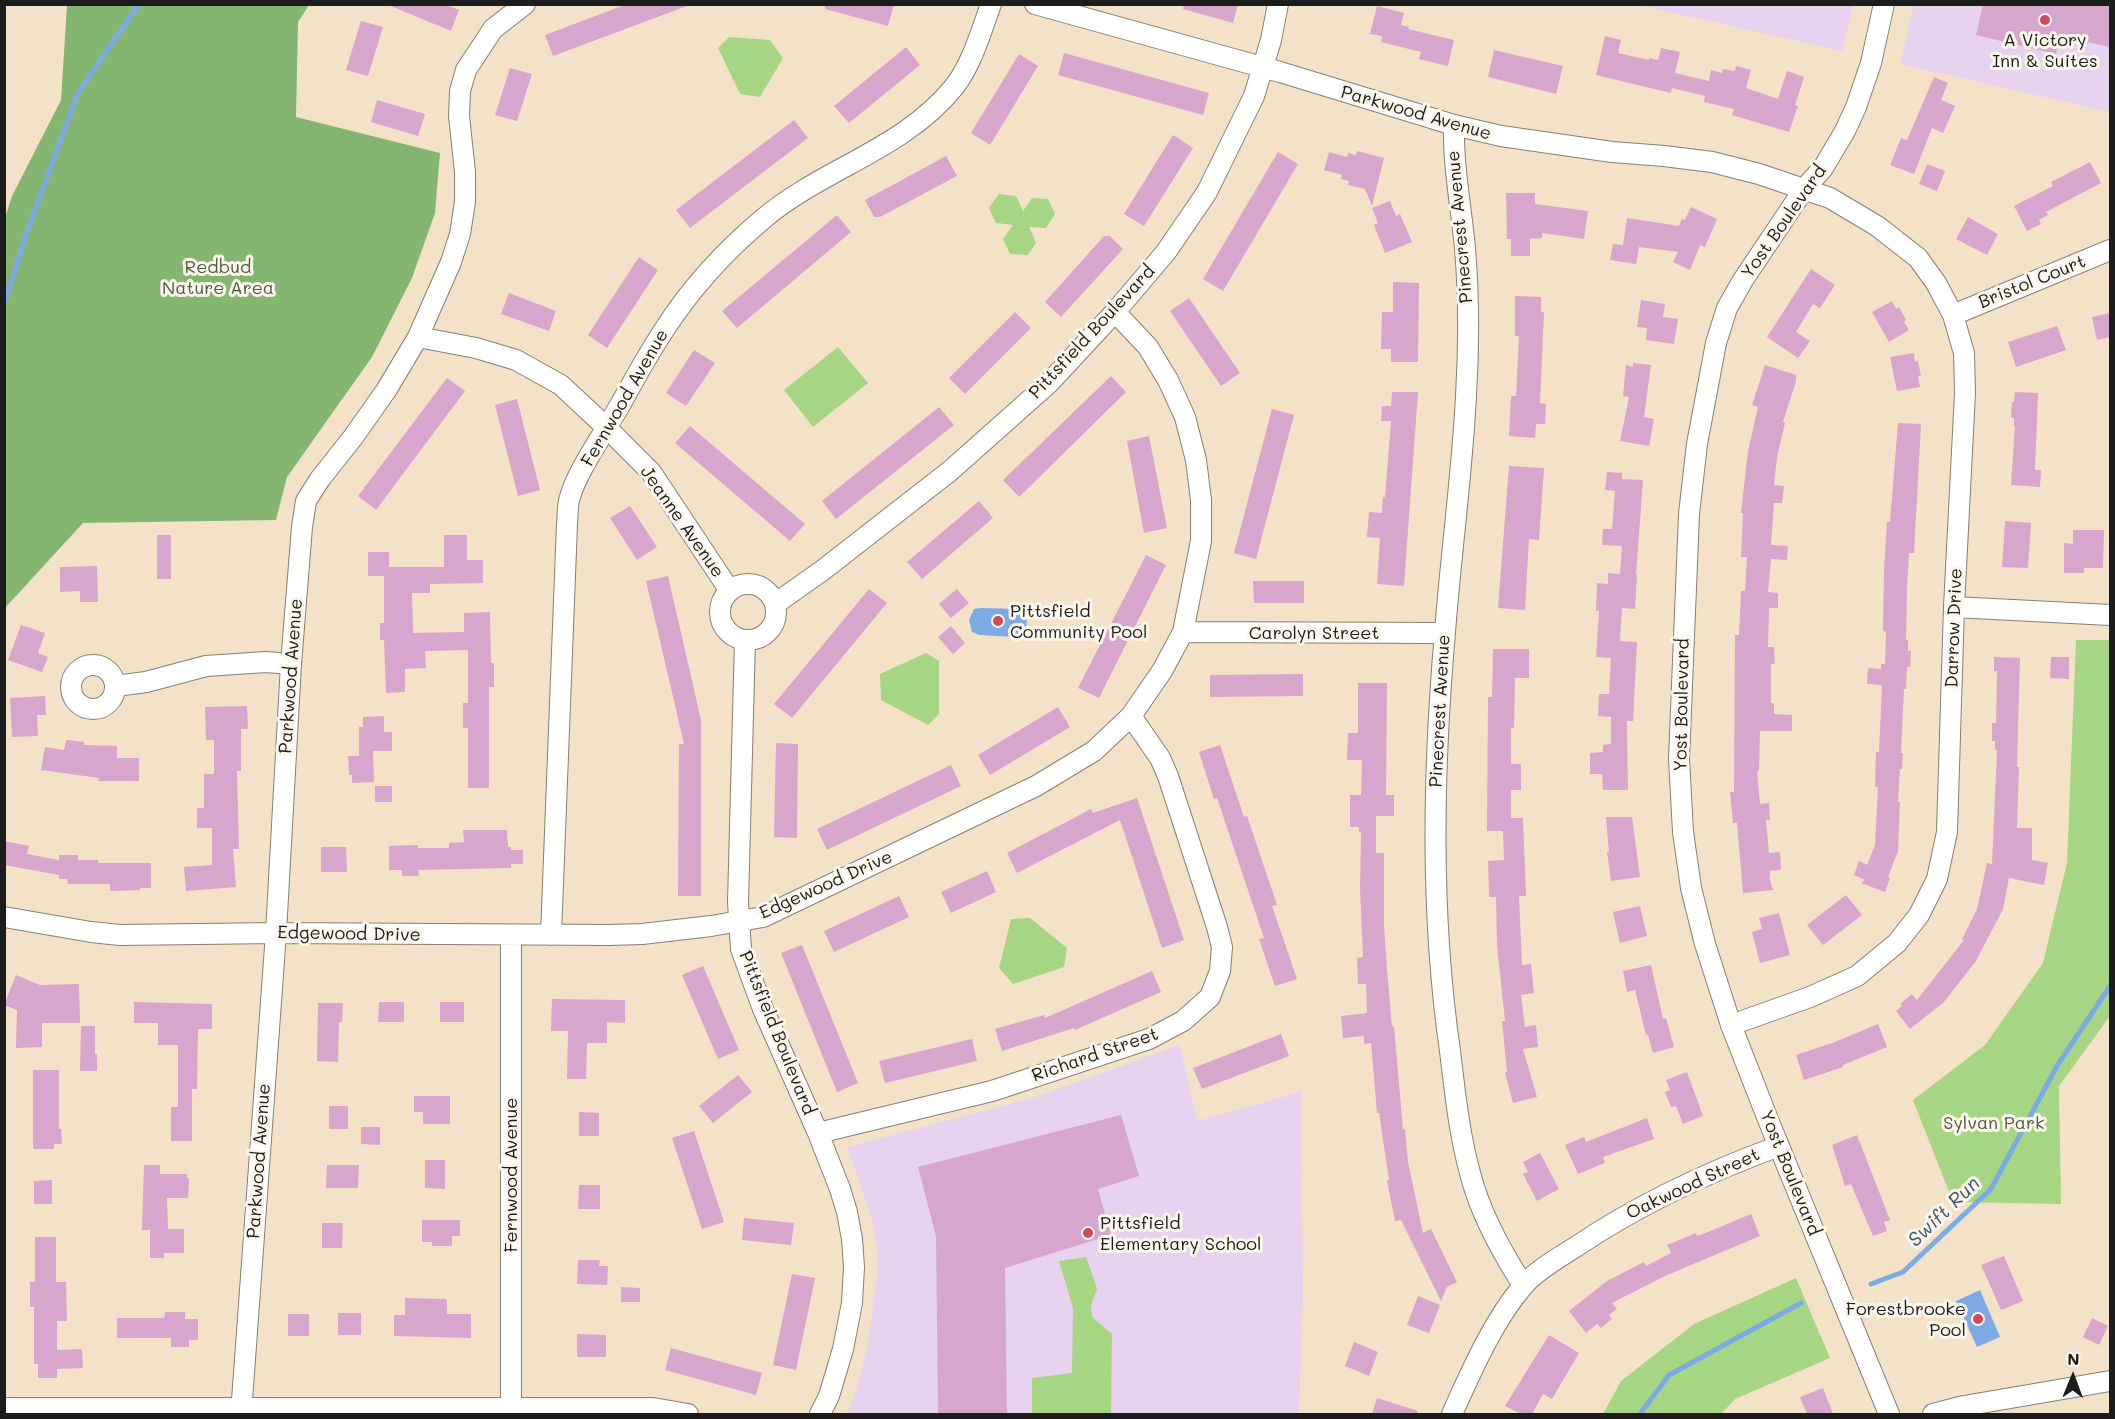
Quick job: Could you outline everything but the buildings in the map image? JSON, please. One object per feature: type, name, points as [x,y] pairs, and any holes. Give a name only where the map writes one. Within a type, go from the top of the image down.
[{"type":"street","name":"Parkwood Avenue","points":[[241,1411],[276,933],[291,664],[306,501],[387,388],[418,337],[451,262],[460,234],[465,202],[465,172],[459,116],[460,91],[466,70],[493,29],[525,4]]},
{"type":"street","name":"Fernwood Avenue","points":[[551,935],[569,497],[582,470],[664,329],[697,284],[723,255],[765,217],[810,186],[899,138],[932,110],[954,86],[972,55],[991,4]]},
{"type":"street","name":"Parkwood Avenue","points":[[1035,4],[1501,136],[1561,146],[1712,162],[1804,189]]},
{"type":"street","name":"Pittsfield Boulevard","points":[[775,604],[823,570],[951,471],[1049,383],[1115,312],[1166,252],[1208,192],[1254,96],[1271,40],[1278,4]]},
{"type":"street","name":"Yost Boulevard","points":[[1884,4],[1871,63],[1845,131],[1823,168],[1804,189],[1743,280],[1727,308],[1716,343],[1697,444],[1689,514],[1679,759],[1683,832],[1691,888],[1705,944],[1731,1025],[1889,1414]]},
{"type":"street","name":"Pinecrest Avenue","points":[[1454,124],[1455,172],[1465,249],[1468,339],[1459,489],[1445,633],[1435,812],[1436,894],[1444,1008],[1460,1128],[1470,1175],[1503,1253],[1523,1285]]},
{"type":"street","name":"Darrow Drive","points":[[1731,1025],[1810,997],[1857,976],[1897,943],[1919,915],[1937,879],[1947,832],[1954,607],[1965,393],[1964,353],[1953,315],[1936,283],[1918,258],[1877,226],[1830,198],[1804,189]]},
{"type":"street","name":"Bristol Court","points":[[1953,315],[2110,250]]},
{"type":"street","name":"Edgewood Drive","points":[[4,917],[91,933],[120,935],[642,934],[763,917],[1036,786],[1094,751],[1131,716],[1162,671],[1183,632],[1201,542],[1201,500],[1196,460],[1185,417],[1168,380],[1148,347],[1115,312]]},
{"type":"street","name":"Jeanne Avenue","points":[[418,337],[476,348],[516,360],[561,386],[651,472],[729,591]]},
{"type":"street","points":[[753,585],[762,588],[769,593],[775,604],[776,615],[769,631],[762,637],[745,640],[730,633],[722,621],[721,604],[729,591],[738,586],[753,585]]},
{"type":"street","points":[[1954,607],[2110,615]]},
{"type":"street","name":"Carolyn Street","points":[[1183,632],[1445,633]]},
{"type":"street","name":"Pittsfield Boulevard","points":[[745,640],[738,921],[741,949],[763,1009],[818,1133],[847,1212],[855,1267],[852,1304],[843,1349],[829,1396],[820,1414]]},
{"type":"street","points":[[116,686],[146,682],[206,666],[266,662],[291,664]]},
{"type":"street","name":"Richard Street","points":[[818,1133],[992,1091],[1149,1039],[1183,1021],[1210,997],[1221,971],[1222,947],[1217,927],[1168,776],[1160,758],[1131,716]]},
{"type":"street","name":"Fernwood Avenue","points":[[511,936],[511,1411]]},
{"type":"street","name":"Oakwood Street","points":[[1452,1414],[1494,1328],[1523,1285],[1611,1223],[1661,1195],[1743,1159],[1779,1146]]},
{"type":"street","points":[[1933,1414],[2110,1381]]},
{"type":"street","points":[[4,1408],[241,1411],[511,1411],[653,1408],[688,1414]]},
{"type":"shaded area","points":[[1638,5],[1853,5],[1842,51]]},
{"type":"shaded area","points":[[1914,5],[2110,5],[2110,112],[1900,64]]},
{"type":"shaded area","name":"Pittsfield Elementary School","points":[[1180,1045],[1197,1121],[1301,1092],[1303,1295],[1299,1414],[847,1414],[857,1389],[867,1348],[877,1279],[877,1247],[872,1219],[847,1147],[1036,1097]]},
{"type":"green space","name":"Redbud Nature Area","points":[[67,5],[309,5],[298,22],[296,117],[440,153],[435,213],[412,278],[372,357],[287,477],[276,520],[83,523],[5,608],[5,218],[12,196],[61,100]]},
{"type":"green space","points":[[729,37],[770,40],[783,58],[760,97],[740,94],[718,48]]},
{"type":"green space","points":[[999,194],[1016,196],[1023,211],[1032,198],[1048,199],[1055,214],[1046,228],[1029,227],[1036,243],[1028,255],[1010,254],[1003,239],[1013,225],[996,223],[989,208]]},
{"type":"green space","points":[[838,347],[868,383],[813,427],[784,390]]},
{"type":"green space","name":"Sylvan Park","points":[[2076,640],[2110,640],[2110,1016],[2059,1086],[2061,1204],[1953,1202],[1913,1100],[1985,1045],[2043,963],[2067,863]]},
{"type":"green space","points":[[926,653],[939,661],[939,714],[928,725],[881,700],[880,674]]},
{"type":"green space","points":[[1030,918],[1067,948],[1064,967],[1013,984],[999,968],[1011,919]]},
{"type":"green space","points":[[1086,1257],[1097,1289],[1091,1305],[1092,1317],[1112,1334],[1111,1412],[1108,1414],[1032,1414],[1032,1378],[1072,1373],[1073,1308],[1059,1261]]},
{"type":"green space","points":[[1796,1278],[1830,1358],[1735,1399],[1721,1414],[1603,1414],[1621,1381],[1694,1324]]},
{"type":"water","name":"Pittsfield Community Pool","points":[[974,609],[1017,609],[1026,617],[1025,630],[1015,637],[979,635],[972,632],[969,620]]},
{"type":"water","name":"Forestbrooke Pool","points":[[1980,1290],[2000,1337],[1977,1347],[1956,1301]]},
{"type":"waterway","points":[[4,305],[27,232],[78,93],[139,4]]},
{"type":"waterway","name":"Swift Run","points":[[1871,1284],[1903,1272],[1991,1189],[2057,1066],[2110,986]]},
{"type":"waterway","name":"Swift Run","points":[[1640,1414],[1669,1375],[1801,1303]]},
{"type":"place","name":"A Victory Inn & Suites","points":[[2045,20]]},
{"type":"place","name":"Pittsfield Community Pool","points":[[998,621]]},
{"type":"place","name":"Pittsfield Elementary School","points":[[1088,1233]]},
{"type":"place","name":"Forestbrooke Pool","points":[[1978,1319]]}]
